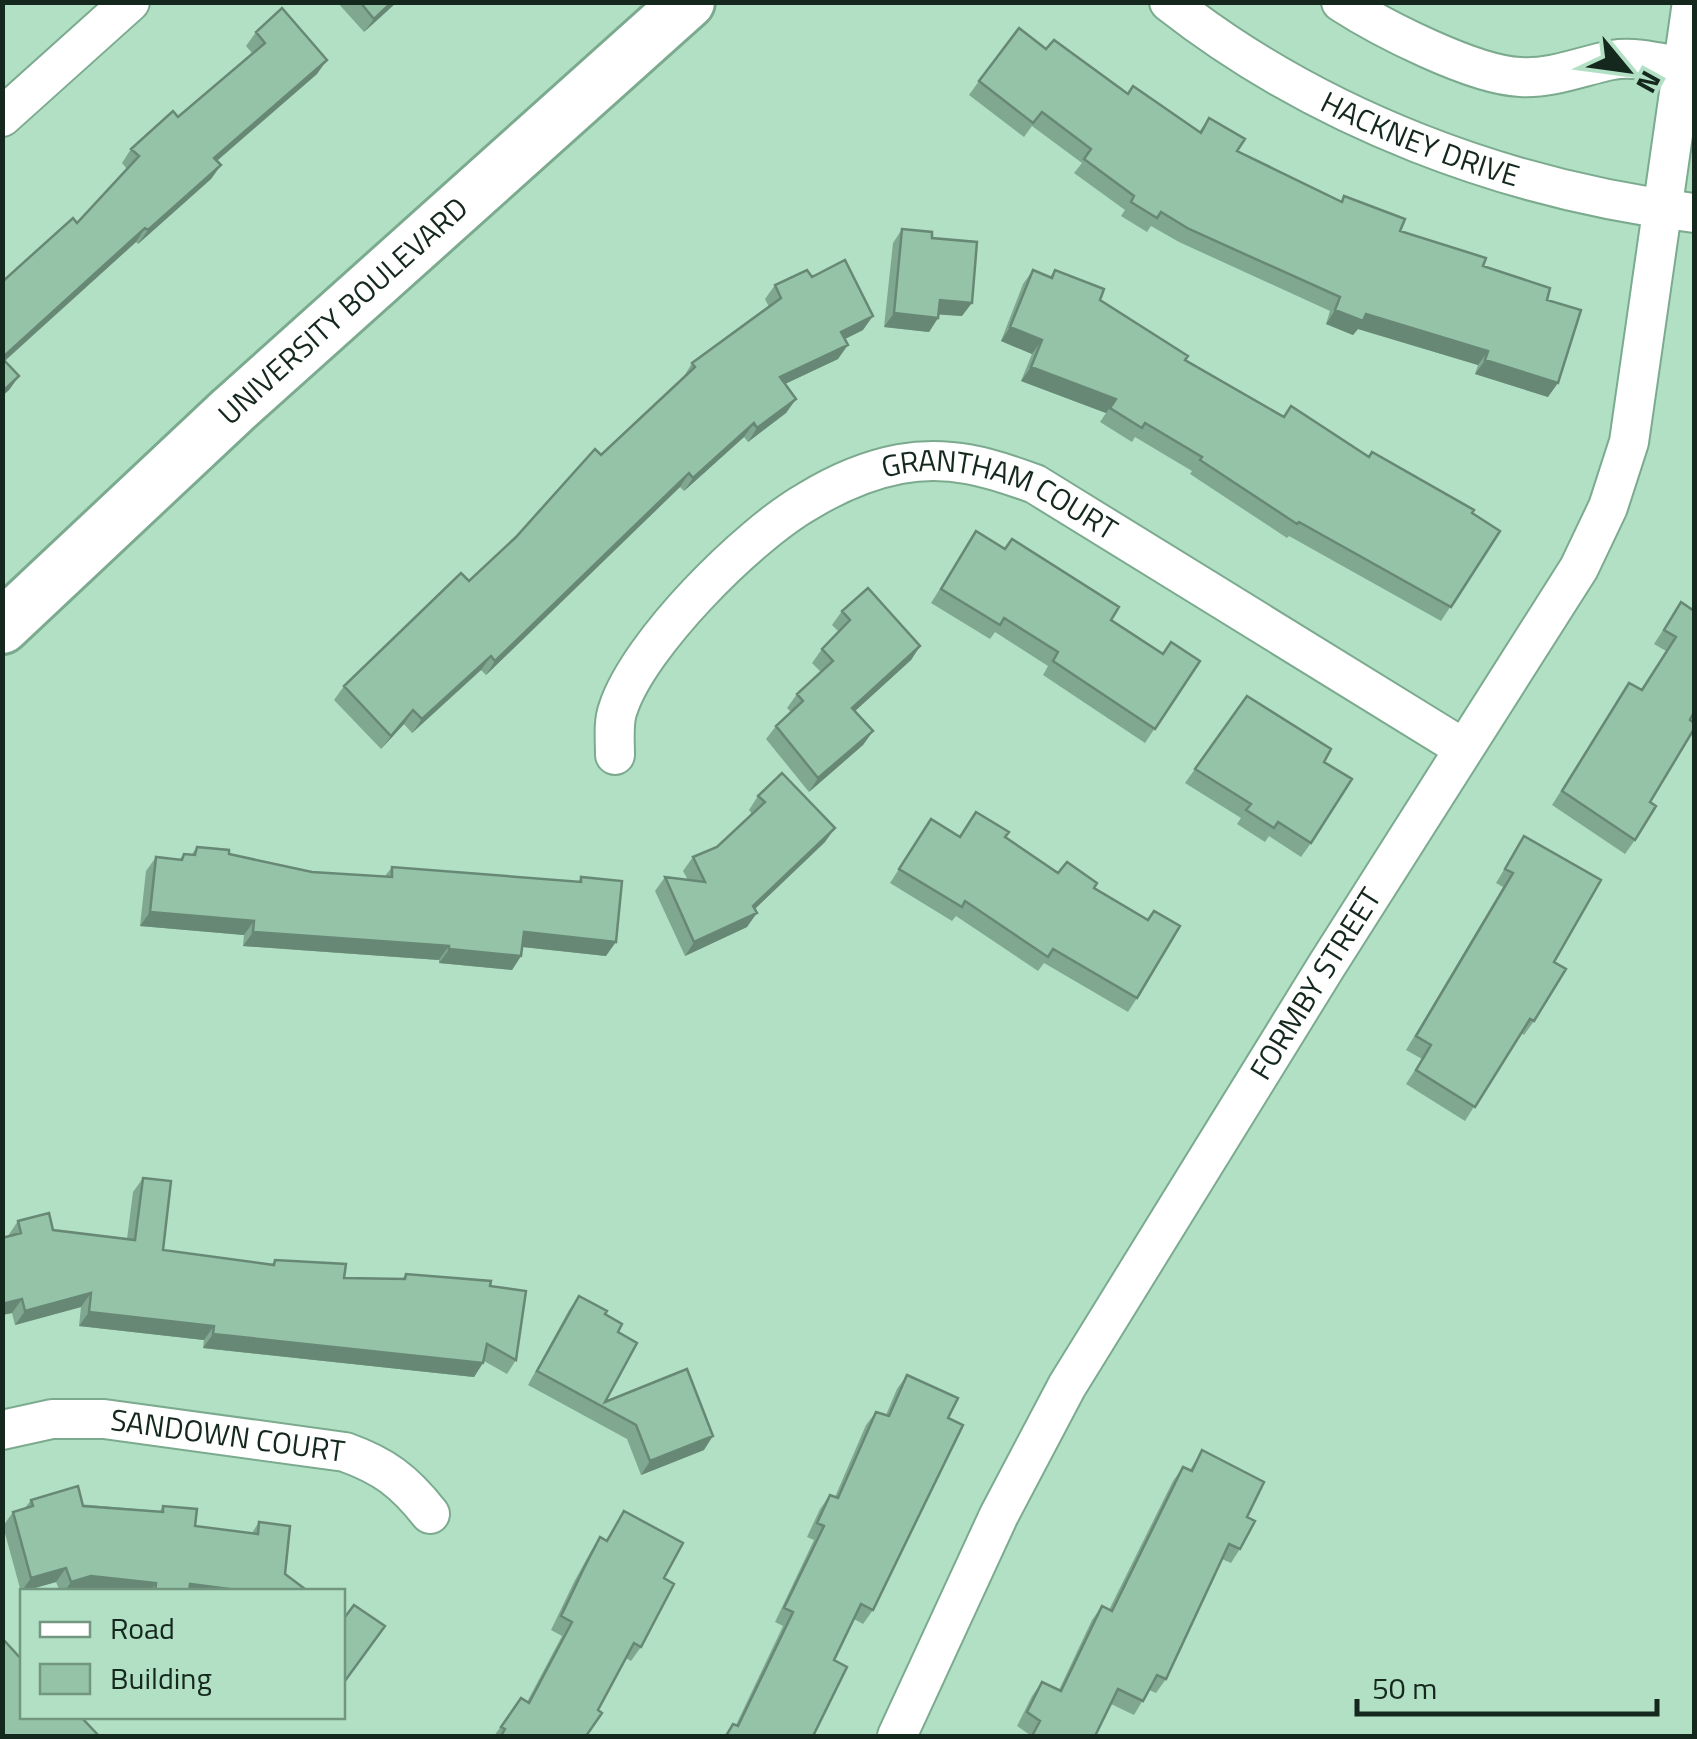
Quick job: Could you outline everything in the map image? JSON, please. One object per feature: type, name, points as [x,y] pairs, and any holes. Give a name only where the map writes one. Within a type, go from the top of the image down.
[{"type":"street","points":[[2,118],[130,2]]},
{"type":"street","name":"UNIVERSITY BOULEVARD","points":[[2,626],[233,410],[688,2]]},
{"type":"street","name":"HACKNEY DRIVE","points":[[1169,2],[1206,31],[1286,80],[1408,139],[1501,173],[1596,198],[1679,212]]},
{"type":"street","points":[[1341,2],[1365,18],[1437,52],[1509,75],[1564,74],[1616,59],[1682,68]]},
{"type":"street","name":"FORMBY STREET","points":[[897,1736],[999,1514],[1067,1386],[1579,568],[1608,507],[1629,442],[1679,212],[1682,68],[1692,2]]},
{"type":"street","name":"GRANTHAM COURT","points":[[614,754],[617,711],[640,665],[718,574],[781,519],[851,478],[900,464],[950,460],[989,466],[1035,484],[1463,748]]},
{"type":"street","name":"SANDOWN COURT","points":[[2,1430],[52,1419],[104,1419],[345,1452],[376,1463],[410,1488],[430,1514]]},
{"type":"building","points":[[360,2],[392,2],[374,19]]},
{"type":"building","points":[[282,8],[327,60],[214,158],[221,165],[2,358],[2,282],[73,218],[77,223],[139,156],[131,149],[173,111],[178,117],[265,43],[256,32]]},
{"type":"building","points":[[1019,28],[1046,49],[1054,40],[1128,94],[1133,86],[1201,133],[1209,118],[1245,139],[1237,151],[1342,202],[1344,196],[1405,219],[1400,231],[1486,258],[1483,266],[1550,288],[1547,300],[1581,310],[1558,383],[1485,360],[1488,351],[1366,314],[1363,321],[1335,310],[1340,297],[1189,229],[1161,212],[1157,218],[1131,202],[1134,196],[1084,159],[1091,149],[1042,112],[1033,123],[979,81]]},
{"type":"building","points":[[902,229],[932,232],[932,238],[977,242],[972,303],[940,300],[938,318],[894,313]]},
{"type":"building","points":[[845,260],[873,316],[841,332],[848,345],[780,377],[796,399],[757,428],[754,423],[693,478],[689,473],[495,661],[491,656],[422,719],[413,710],[391,736],[344,686],[461,573],[469,581],[516,537],[595,449],[601,455],[695,367],[692,363],[781,298],[775,285],[807,270],[812,277]]},
{"type":"building","points":[[1033,270],[1052,278],[1055,270],[1104,289],[1100,300],[1188,356],[1185,360],[1284,417],[1291,406],[1369,457],[1372,452],[1474,510],[1472,513],[1500,531],[1451,607],[1297,524],[1200,460],[1202,457],[1145,423],[1142,428],[1110,408],[1116,399],[1031,367],[1042,340],[1010,327]]},
{"type":"building","points":[[2,358],[19,376],[2,392]]},
{"type":"building","points":[[976,531],[1005,549],[1012,539],[1119,607],[1111,620],[1163,654],[1171,642],[1200,661],[1155,729],[1053,661],[1058,652],[1004,618],[1000,625],[941,589]]},
{"type":"building","points":[[868,588],[920,646],[852,708],[873,731],[818,778],[776,726],[803,701],[797,694],[833,661],[822,649],[850,620],[842,611]]},
{"type":"building","points":[[1681,602],[1694,611],[1694,712],[1690,720],[1694,729],[1650,802],[1656,806],[1635,840],[1562,791],[1629,683],[1642,690],[1676,637],[1664,630]]},
{"type":"building","points":[[1247,696],[1331,749],[1324,762],[1352,779],[1311,843],[1278,822],[1274,828],[1246,810],[1251,804],[1195,769]]},
{"type":"building","points":[[782,773],[835,828],[753,906],[757,913],[694,942],[665,877],[705,882],[693,857],[717,847],[765,802],[758,796]]},
{"type":"building","points":[[976,812],[1009,832],[1005,837],[1058,873],[1067,862],[1097,883],[1094,888],[1148,920],[1154,911],[1180,926],[1137,998],[1053,949],[1048,957],[965,901],[962,907],[899,869],[931,819],[960,837]]},
{"type":"building","points":[[1524,836],[1601,880],[1554,962],[1566,969],[1475,1107],[1416,1070],[1431,1045],[1416,1036],[1513,873],[1505,869]]},
{"type":"building","points":[[197,847],[229,850],[229,854],[312,872],[392,877],[392,867],[581,882],[581,877],[622,881],[616,942],[524,932],[521,956],[449,946],[253,932],[254,921],[150,912],[156,857],[182,860],[184,854],[195,855]]},
{"type":"building","points":[[143,1178],[171,1181],[163,1250],[274,1265],[275,1260],[346,1264],[344,1278],[405,1279],[406,1274],[491,1281],[490,1286],[526,1291],[516,1360],[487,1344],[483,1363],[213,1334],[214,1326],[89,1312],[91,1293],[25,1311],[22,1299],[2,1304],[2,1238],[21,1233],[18,1221],[49,1213],[53,1230],[135,1240]]},
{"type":"building","points":[[579,1296],[607,1311],[605,1314],[622,1324],[618,1332],[637,1343],[605,1402],[687,1369],[713,1436],[650,1461],[636,1425],[537,1371]]},
{"type":"building","points":[[907,1375],[958,1398],[948,1418],[963,1425],[873,1610],[861,1604],[834,1660],[847,1667],[813,1736],[726,1736],[733,1724],[738,1726],[793,1612],[784,1608],[824,1526],[817,1523],[830,1495],[838,1498],[876,1412],[889,1416]]},
{"type":"building","points":[[1202,1450],[1264,1482],[1247,1517],[1255,1521],[1240,1549],[1229,1544],[1166,1679],[1157,1675],[1143,1701],[1118,1689],[1095,1736],[1032,1736],[1040,1721],[1027,1712],[1042,1682],[1061,1691],[1102,1606],[1112,1611],[1183,1467],[1192,1471]]},
{"type":"building","points":[[78,1486],[83,1506],[163,1512],[163,1506],[197,1509],[195,1526],[258,1534],[259,1522],[290,1526],[285,1574],[305,1589],[229,1589],[190,1584],[189,1589],[155,1589],[156,1583],[91,1576],[71,1582],[66,1568],[31,1578],[13,1512],[33,1506],[31,1500]]},
{"type":"building","points":[[624,1511],[683,1543],[664,1578],[674,1584],[641,1647],[634,1643],[598,1710],[602,1713],[586,1736],[501,1736],[505,1729],[501,1727],[521,1698],[529,1703],[572,1622],[561,1616],[584,1568],[600,1537],[607,1541]]},
{"type":"building","points":[[354,1605],[385,1626],[345,1681],[345,1617]]},
{"type":"building","points":[[2,1638],[20,1658],[20,1719],[83,1719],[99,1736],[2,1736]]}]
